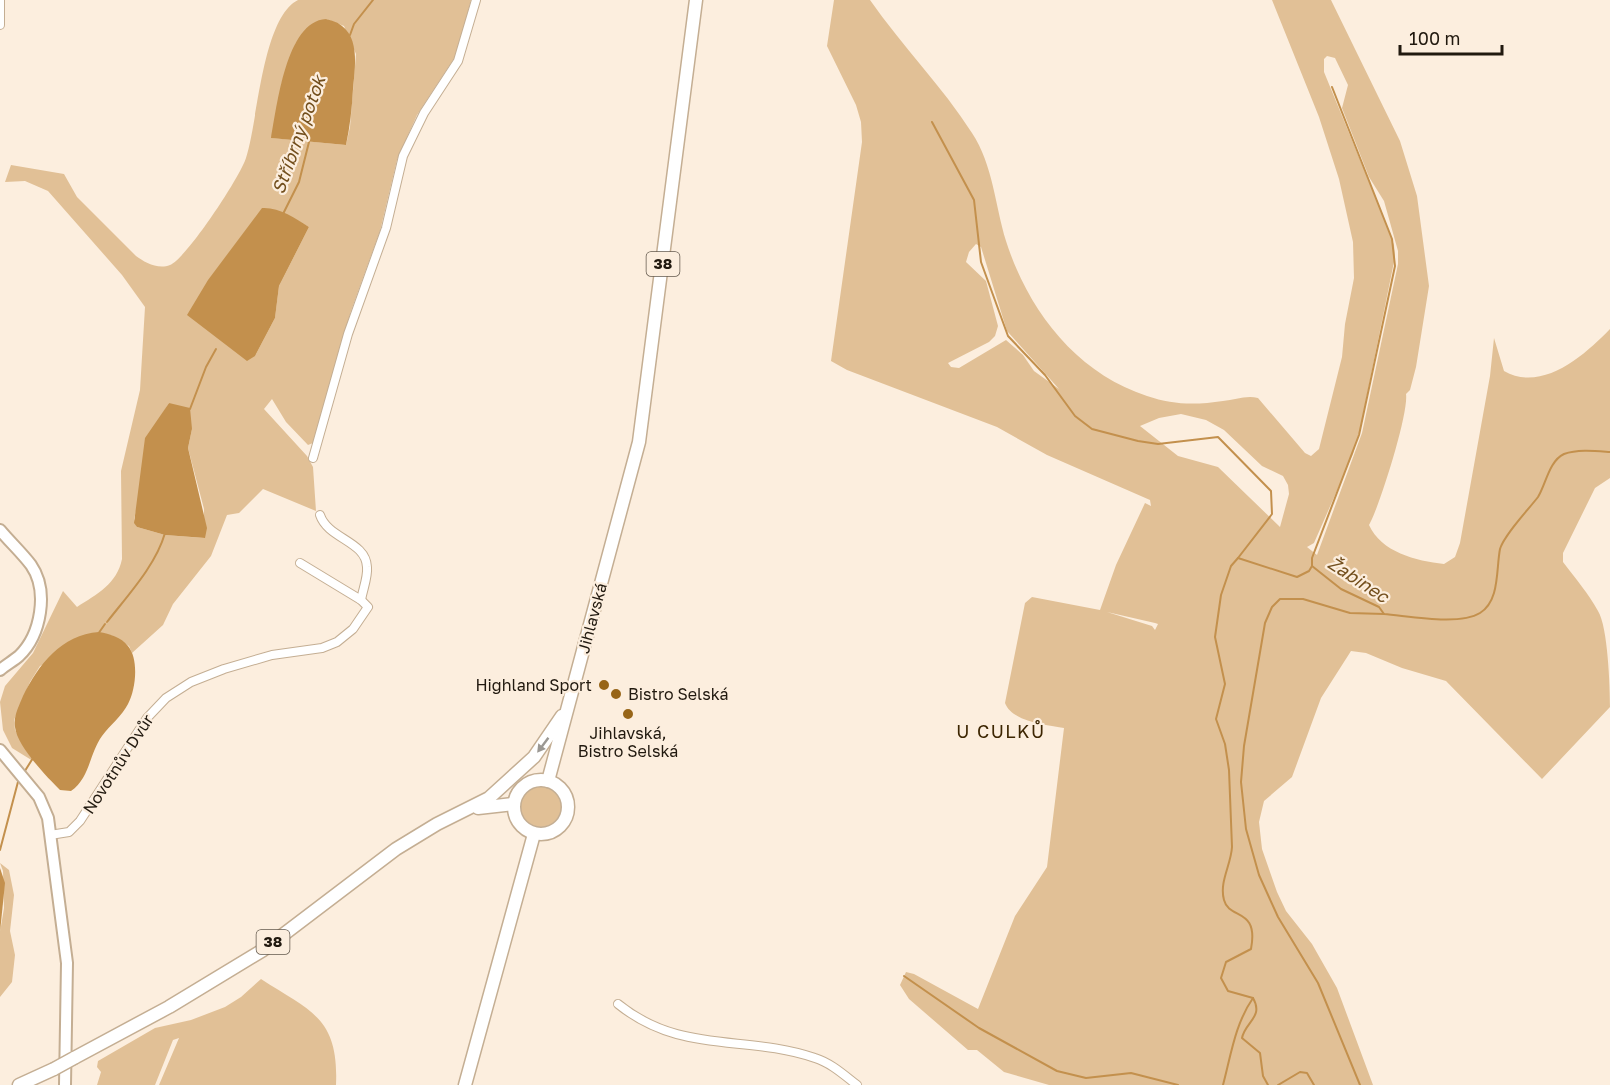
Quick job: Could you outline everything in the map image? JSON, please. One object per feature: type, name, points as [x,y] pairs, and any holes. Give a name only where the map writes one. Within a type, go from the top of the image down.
[{"type":"main road","name":"Jihlavská","points":[[548,781],[618,525],[646,401],[696,0]]},
{"type":"main road","points":[[462,812],[495,793],[525,768],[551,735],[572,695]]},
{"type":"main road","points":[[532,781],[548,781],[557,785],[566,796],[567,815],[563,823],[552,832],[534,834],[518,823],[513,804],[523,786],[532,781]]},
{"type":"main road","name":"38","points":[[19,1085],[74,1059],[169,1008],[263,950],[396,849],[462,812],[513,804]]},
{"type":"main road","points":[[465,1085],[534,834]]},
{"type":"street","points":[[0,0],[0,25]]},
{"type":"street","points":[[313,458],[348,334],[386,228],[403,156],[424,113],[458,61],[476,0]]},
{"type":"street","name":"Novotnův Dvůr","points":[[50,835],[69,832],[80,821],[147,718],[166,698],[191,682],[224,669],[272,655],[322,648],[337,642],[352,628],[368,607],[361,600],[366,575],[364,555],[329,530],[320,515]]},
{"type":"street","points":[[0,530],[31,566],[38,578],[40,596],[37,623],[31,640],[18,656],[0,670]]},
{"type":"street","points":[[300,563],[361,600]]},
{"type":"street","points":[[0,750],[45,807],[67,963],[65,1085]]},
{"type":"street","points":[[618,1004],[637,1019],[678,1035],[708,1042],[780,1048],[815,1058],[830,1065],[857,1085]]},
{"type":"shaded area","points":[[298,0],[471,0],[457,54],[417,115],[397,160],[380,231],[351,311],[313,443],[308,445],[286,422],[272,399],[264,409],[307,456],[313,467],[316,511],[263,489],[239,513],[227,515],[211,556],[173,604],[163,625],[132,653],[129,646],[111,635],[40,666],[30,682],[14,720],[15,730],[33,761],[12,748],[3,730],[0,702],[5,686],[33,653],[63,591],[77,607],[105,588],[119,568],[122,559],[121,471],[140,390],[145,307],[122,275],[48,191],[25,181],[5,182],[11,165],[64,174],[77,197],[136,256],[156,266],[170,265],[200,233],[242,168],[250,142],[269,48],[276,27],[286,10]],"holes":[[[326,19],[344,26],[356,54],[350,127],[346,145],[272,138],[282,82],[296,43]],[[291,217],[309,227],[279,286],[275,318],[255,356]],[[169,403],[192,429],[188,448],[204,509],[204,538],[165,535],[137,527],[134,519],[159,419]]]},
{"type":"shaded area","points":[[834,0],[870,0],[948,99],[979,145],[985,158],[1015,267],[1042,314],[1058,336],[1077,355],[1098,372],[1121,386],[1157,399],[1194,404],[1245,397],[1258,398],[1305,453],[1311,456],[1319,449],[1342,357],[1345,324],[1354,278],[1353,242],[1339,179],[1319,117],[1272,0],[1331,0],[1400,141],[1417,196],[1429,286],[1416,367],[1410,390],[1406,394],[1403,420],[1386,481],[1369,525],[1382,542],[1400,554],[1444,564],[1455,557],[1460,543],[1490,376],[1494,338],[1504,371],[1518,377],[1533,377],[1548,374],[1575,360],[1610,329],[1610,478],[1595,488],[1563,553],[1563,562],[1590,598],[1601,619],[1608,658],[1610,707],[1542,779],[1446,681],[1402,668],[1366,653],[1351,651],[1321,698],[1292,777],[1264,801],[1259,822],[1262,849],[1277,892],[1286,911],[1312,944],[1337,988],[1373,1085],[1049,1085],[1004,1072],[977,1050],[968,1050],[909,999],[900,985],[906,972],[914,974],[978,1009],[1015,916],[1047,867],[1064,728],[1040,724],[1023,718],[1009,709],[1005,703],[1025,603],[1032,597],[1100,610],[1116,565],[1145,503],[1151,506],[1150,500],[1047,455],[997,427],[847,370],[831,361],[862,142],[861,122],[856,105],[827,46]],"holes":[[[1327,56],[1335,58],[1348,85],[1342,108],[1369,177],[1384,201],[1398,251],[1398,264],[1362,433],[1317,555],[1307,547],[1314,543],[1353,454],[1395,257],[1394,245],[1324,72],[1324,59]],[[976,244],[981,247],[1007,331],[1059,389],[1034,371],[1023,355],[1006,340],[959,368],[951,367],[948,363],[989,342],[995,336],[998,326],[986,281],[966,262],[969,252]],[[1181,414],[1206,420],[1224,430],[1262,466],[1283,476],[1288,485],[1289,494],[1280,527],[1218,467],[1178,456],[1140,426],[1159,418]],[[1107,612],[1158,624],[1155,630],[1152,626]]]},
{"type":"shaded area","points":[[541,786],[549,787],[556,792],[561,799],[561,815],[556,822],[549,827],[541,828],[533,827],[526,822],[521,815],[520,807],[521,799],[526,792],[533,787]]},
{"type":"shaded area","points":[[0,863],[9,870],[14,895],[10,931],[15,955],[12,982],[0,997],[0,932],[4,908],[3,871]]},
{"type":"shaded area","points":[[261,979],[307,1009],[327,1030],[336,1062],[336,1085],[159,1085],[179,1038],[173,1040],[155,1085],[97,1085],[101,1072],[97,1067],[98,1061],[155,1028],[191,1020],[225,1007],[241,997]]},
{"type":"water","points":[[326,19],[345,29],[354,46],[351,117],[346,145],[271,138],[280,87],[293,49],[301,34],[312,23]]},
{"type":"water","points":[[262,208],[281,211],[309,227],[279,286],[275,318],[255,356],[247,361],[187,315],[208,280]]},
{"type":"water","points":[[169,403],[190,408],[192,429],[188,448],[207,528],[205,538],[165,535],[137,527],[134,523],[145,438]]},
{"type":"water","points":[[99,632],[119,638],[128,646],[135,666],[133,690],[125,708],[98,743],[86,773],[77,786],[71,791],[60,790],[21,743],[15,727],[16,715],[29,684],[53,653],[73,639]]},
{"type":"water","points":[[0,868],[5,883],[0,932]]},
{"type":"waterway","name":"Stříbrný potok","points":[[350,35],[354,24],[373,0]]},
{"type":"waterway","points":[[1312,566],[1312,558],[1359,435],[1395,266],[1392,239],[1332,87]]},
{"type":"waterway","points":[[932,122],[974,200],[981,262],[1008,336],[1045,375],[1075,416],[1092,429],[1158,444],[1218,437],[1271,491],[1272,514],[1238,558]]},
{"type":"waterway","name":"Stříbrný potok","points":[[283,214],[299,182],[310,138]]},
{"type":"waterway","name":"Stříbrný potok","points":[[190,409],[206,367],[216,349]]},
{"type":"waterway","name":"Žabinec","points":[[1268,1085],[1263,1076],[1260,1053],[1242,1038],[1255,1015],[1256,1005],[1253,998],[1228,991],[1221,978],[1226,962],[1251,949],[1252,936],[1251,926],[1247,920],[1227,906],[1223,893],[1232,847],[1229,770],[1225,744],[1216,719],[1225,684],[1215,637],[1221,595],[1231,566],[1238,558],[1297,577],[1309,571],[1312,566],[1341,589],[1379,607],[1384,614],[1447,620],[1471,617],[1480,613],[1491,601],[1502,543],[1538,497],[1548,473],[1559,457],[1575,451],[1610,452]]},
{"type":"waterway","name":"Stříbrný potok","points":[[107,622],[148,568],[165,533]]},
{"type":"waterway","points":[[1360,1085],[1318,983],[1278,917],[1259,875],[1246,829],[1241,782],[1244,746],[1265,623],[1272,607],[1280,599],[1303,599],[1350,613],[1384,614]]},
{"type":"waterway","name":"Stříbrný potok","points":[[98,634],[105,624]]},
{"type":"waterway","name":"Stříbrný potok","points":[[23,774],[33,758]]},
{"type":"waterway","name":"Stříbrný potok","points":[[0,850],[19,778]]},
{"type":"waterway","points":[[904,976],[979,1028],[1057,1071],[1086,1078],[1131,1073],[1178,1085]]},
{"type":"waterway","points":[[1223,1085],[1238,1029],[1253,998]]},
{"type":"waterway","name":"Žabinec","points":[[1278,1085],[1300,1072],[1307,1073],[1314,1085]]},
{"type":"place","name":"Highland Sport","points":[[604,685]]},
{"type":"place","name":"Bistro Selská","points":[[616,694]]},
{"type":"place","name":"Jihlavská, Bistro Selská","points":[[628,714]]},
{"type":"district","name":"U CULKŮ","points":[[1001,732]]}]
